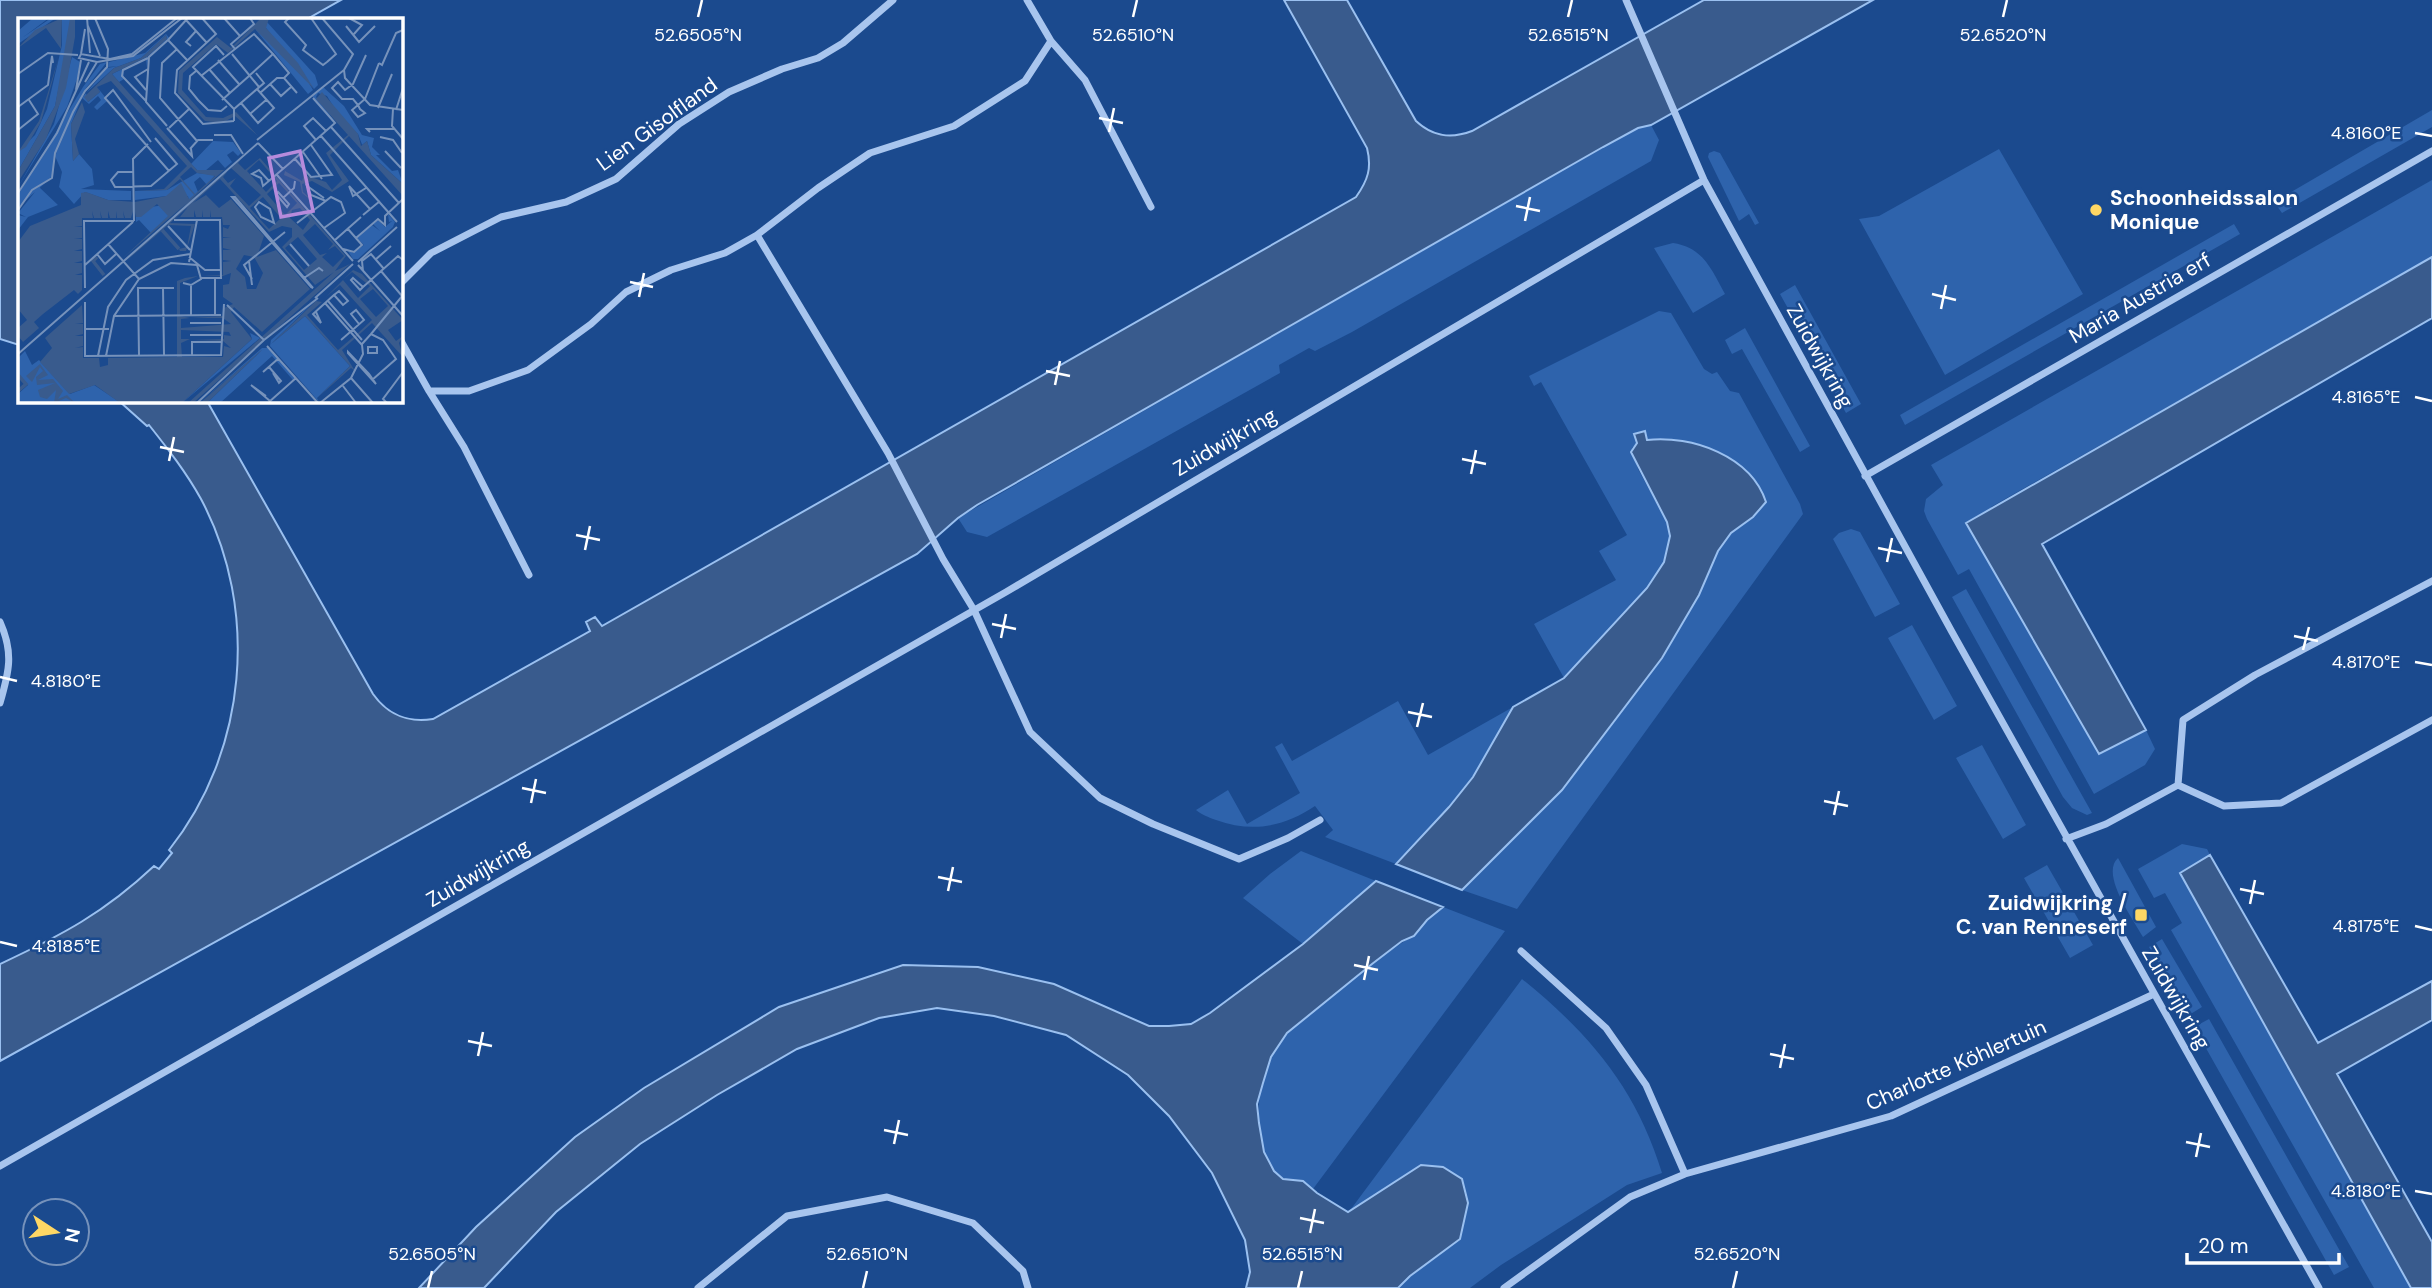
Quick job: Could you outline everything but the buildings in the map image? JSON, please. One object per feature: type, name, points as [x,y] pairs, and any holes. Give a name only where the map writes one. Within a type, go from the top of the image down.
[{"type":"street","name":"Lien Gisolfland","points":[[402,282],[431,253],[501,217],[566,202],[616,179],[679,124],[729,92],[782,69],[818,58],[844,43],[892,0]]},
{"type":"street","points":[[1027,0],[1051,41],[1085,80],[1151,207]]},
{"type":"street","points":[[1626,0],[1704,180]]},
{"type":"street","points":[[429,391],[469,391],[528,370],[592,324],[626,292],[671,270],[725,253],[757,234],[870,153],[954,126],[1025,81],[1051,41]]},
{"type":"street","name":"Maria Austria erf","points":[[1865,476],[2432,150]]},
{"type":"street","name":"Zuidwijkring","points":[[0,1166],[974,610],[1704,180],[2066,839],[2319,1288]]},
{"type":"street","points":[[757,234],[887,453],[943,559],[974,610],[1030,732],[1100,798],[1153,824],[1239,859],[1288,838],[1320,820]]},
{"type":"street","points":[[402,343],[464,447],[529,575]]},
{"type":"street","points":[[2178,785],[2183,720],[2255,675],[2432,581]]},
{"type":"street","points":[[0,622],[7,636],[10,671],[0,703]]},
{"type":"street","points":[[2178,785],[2224,806],[2281,803],[2432,720]]},
{"type":"street","points":[[2066,839],[2106,824],[2178,785]]},
{"type":"street","points":[[1521,951],[1606,1028],[1646,1085],[1685,1174]]},
{"type":"street","name":"Charlotte Köhlertuin","points":[[1504,1288],[1630,1198],[1685,1174],[1891,1116],[2154,994]]},
{"type":"street","points":[[698,1288],[787,1216],[887,1196],[973,1223],[1023,1270],[1028,1288]]},
{"type":"shaded area","points":[[0,0],[341,0],[309,18],[18,18],[18,345],[0,339]]},
{"type":"shaded area","points":[[1284,0],[1347,0],[1416,121],[1429,130],[1450,136],[1472,131],[1704,0],[1873,0],[1651,125],[1638,128],[1603,147],[977,505],[917,554],[0,1061],[0,964],[82,922],[136,883],[154,866],[159,869],[172,853],[169,850],[195,811],[215,769],[229,725],[236,679],[237,633],[232,587],[220,542],[189,479],[149,425],[120,402],[208,402],[373,694],[385,707],[399,716],[415,720],[433,719],[590,631],[586,622],[595,617],[602,626],[1356,197],[1368,174],[1367,148]]},
{"type":"shaded area","points":[[2432,110],[2432,127],[2282,213],[2274,202]]},
{"type":"shaded area","points":[[1651,125],[1659,140],[1651,161],[1352,332],[1315,351],[1309,348],[1279,365],[1280,373],[987,537],[967,532],[958,518],[1547,179],[1638,128]]},
{"type":"shaded area","points":[[1999,149],[2083,294],[1945,375],[1859,219],[1879,216]]},
{"type":"shaded area","points":[[1709,153],[1720,153],[1759,223],[1755,225],[1749,214],[1739,221],[1708,157]]},
{"type":"shaded area","points":[[2432,180],[2432,257],[1991,507],[2099,753],[2146,730],[2155,749],[2145,765],[2094,794],[1969,569],[1958,575],[1927,519],[1924,511],[1926,499],[1943,485],[1931,465]]},
{"type":"shaded area","points":[[2234,224],[2240,234],[1905,425],[1900,415]]},
{"type":"shaded area","points":[[1673,243],[1699,255],[1711,268],[1725,294],[1693,313],[1654,248]]},
{"type":"shaded area","points":[[2432,257],[2432,318],[2042,544],[2146,730],[2099,754],[1966,523]]},
{"type":"shaded area","points":[[1795,285],[1861,404],[1846,413],[1780,294]]},
{"type":"shaded area","points":[[1659,311],[1671,313],[1704,369],[1712,374],[1717,372],[1730,391],[1739,393],[1803,514],[1517,909],[1462,890],[1562,790],[1662,658],[1699,595],[1717,551],[1731,533],[1753,517],[1672,439],[1646,440],[1636,444],[1632,448],[1638,469],[1667,522],[1669,547],[1664,562],[1647,588],[1564,678],[1534,624],[1616,580],[1599,551],[1627,535],[1541,382],[1534,386],[1529,376]]},
{"type":"shaded area","points":[[1745,328],[1810,446],[1800,452],[1742,349],[1732,354],[1725,340]]},
{"type":"shaded area","points":[[1645,431],[1647,440],[1664,439],[1700,445],[1734,461],[1758,486],[1766,502],[1753,517],[1731,533],[1718,551],[1699,595],[1662,658],[1562,790],[1462,890],[1396,864],[1473,777],[1513,707],[1564,678],[1647,588],[1664,562],[1670,536],[1667,522],[1631,452],[1637,443],[1634,434]]},
{"type":"shaded area","points":[[1851,529],[1860,532],[1900,604],[1875,617],[1833,539],[1839,533]]},
{"type":"shaded area","points":[[1966,589],[2092,813],[2087,815],[2072,808],[2063,797],[1952,597]]},
{"type":"shaded area","points":[[1912,625],[1957,706],[1934,720],[1888,638]]},
{"type":"shaded area","points":[[1398,701],[1428,755],[1513,707],[1473,777],[1396,864],[1325,837],[1333,830],[1315,806],[1292,819],[1255,827],[1229,824],[1196,810],[1228,790],[1247,824],[1300,793],[1275,747],[1282,743],[1292,761]]},
{"type":"shaded area","points":[[1982,745],[2026,825],[2003,839],[1956,758]]},
{"type":"shaded area","points":[[2182,844],[2207,849],[2210,855],[2180,873],[2411,1288],[2374,1288],[2171,930],[2182,923],[2165,893],[2154,898],[2138,869]]},
{"type":"shaded area","points":[[1301,851],[1376,881],[1303,944],[1243,898]]},
{"type":"shaded area","points":[[2210,855],[2318,1043],[2432,981],[2432,1020],[2337,1074],[2432,1242],[2432,1288],[2411,1288],[2180,873]]},
{"type":"shaded area","points":[[2118,858],[2156,927],[2143,937],[2115,885],[2113,865]]},
{"type":"shaded area","points":[[2047,865],[2093,945],[2070,958],[2024,878]]},
{"type":"shaded area","points":[[1376,881],[1443,907],[1427,920],[1414,936],[1402,941],[1287,1033],[1271,1057],[1257,1104],[1264,1152],[1274,1171],[1283,1179],[1303,1181],[1348,1212],[1421,1165],[1443,1167],[1462,1179],[1468,1203],[1460,1239],[1398,1288],[1246,1288],[1250,1272],[1245,1240],[1212,1173],[1169,1116],[1128,1075],[1066,1035],[994,1016],[937,1008],[879,1018],[797,1049],[717,1095],[640,1144],[556,1212],[484,1288],[419,1288],[476,1227],[575,1137],[644,1088],[779,1007],[903,965],[978,967],[1054,984],[1149,1026],[1191,1024],[1303,944]]},
{"type":"shaded area","points":[[1443,907],[1505,931],[1313,1189],[1280,1176],[1267,1158],[1259,1120],[1262,1083],[1271,1056],[1282,1040],[1315,1007],[1414,935],[1426,920]]},
{"type":"shaded area","points":[[2162,939],[2202,1007],[2189,1015],[2149,947]]},
{"type":"shaded area","points":[[1522,979],[1569,1021],[1608,1065],[1639,1115],[1662,1173],[1627,1185],[1501,1265],[1470,1288],[1398,1288],[1468,1203],[1462,1179],[1443,1167],[1421,1165],[1348,1213]]},
{"type":"shaded area","points":[[2209,1019],[2349,1267],[2334,1275],[2194,1027]]},
{"type":"place","name":"Schoonheidssalon Monique","points":[[2096,210]]},
{"type":"place","name":"Zuidwijkring / C. van Renneserf","points":[[2141,915]]}]
